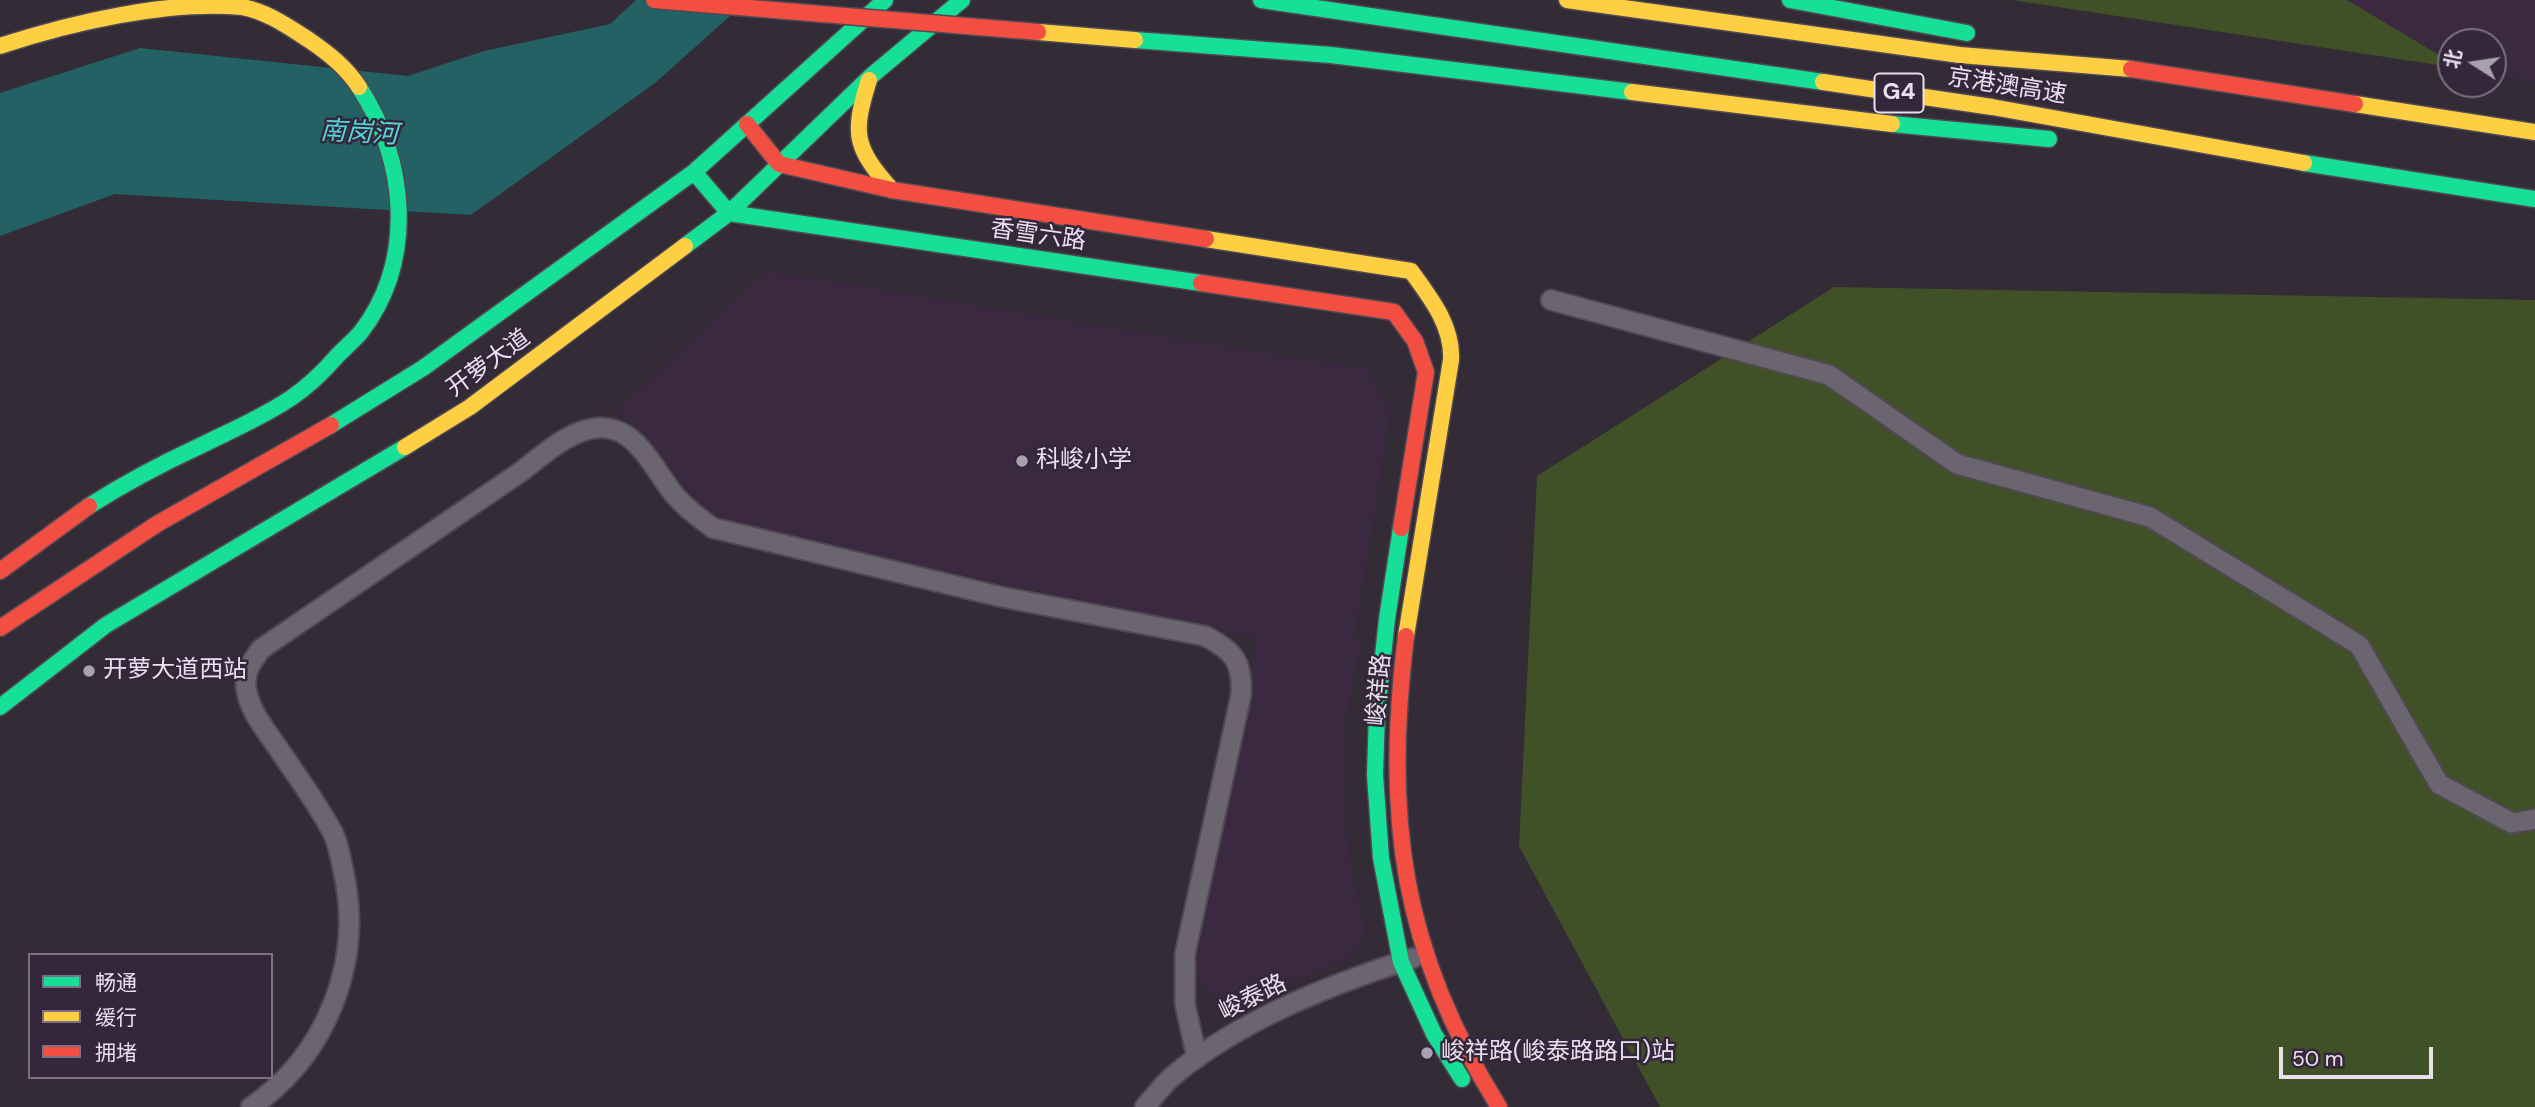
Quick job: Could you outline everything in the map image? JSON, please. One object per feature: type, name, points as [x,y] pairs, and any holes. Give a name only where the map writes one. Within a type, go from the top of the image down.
[{"type":"main road","points":[[654,0],[1331,55],[1929,128],[2069,140]]},
{"type":"main road","name":"开萝大道","points":[[0,628],[157,524],[346,417],[423,368],[694,172],[885,0]]},
{"type":"main road","name":"开萝大道","points":[[0,707],[106,625],[358,477],[470,407],[729,213],[870,77],[962,0]]},
{"type":"main road","name":"京港澳高速","points":[[1261,0],[1992,107],[2278,159],[2535,199]]},
{"type":"main road","name":"京港澳高速","points":[[1567,0],[1959,55],[2133,69],[2535,132]]},
{"type":"main road","points":[[1790,0],[1977,35]]},
{"type":"main road","points":[[0,46],[78,19],[152,5],[199,2],[244,8],[283,23],[318,46],[354,78],[374,111],[391,146],[398,182],[400,222],[394,259],[382,291],[362,330],[304,389],[258,418],[126,484],[65,522],[0,571]]},
{"type":"main road","points":[[2017,43],[2133,69]]},
{"type":"main road","points":[[870,77],[858,115],[857,133],[861,151],[871,167],[892,190]]},
{"type":"main road","points":[[747,124],[779,164]]},
{"type":"main road","points":[[2110,144],[2278,159]]},
{"type":"main road","name":"香雪六路","points":[[779,164],[892,190],[1411,271]]},
{"type":"main road","points":[[694,172],[729,213]]},
{"type":"main road","name":"香雪六路","points":[[729,213],[1394,312]]},
{"type":"main road","name":"峻祥路","points":[[1411,271],[1439,309],[1451,352],[1404,668],[1398,747],[1398,820],[1409,889],[1426,954],[1451,1023],[1499,1107]]},
{"type":"main road","name":"峻祥路","points":[[1394,312],[1415,341],[1426,372],[1387,619],[1377,712],[1375,775],[1381,858],[1401,962],[1434,1034],[1476,1100]]},
{"type":"street","points":[[1550,300],[1829,375],[1957,464],[2150,517],[2359,645],[2439,784],[2512,823],[2535,819]]},
{"type":"street","points":[[251,1107],[293,1073],[308,1052],[332,1005],[344,970],[350,932],[349,901],[334,835],[254,713],[246,688],[246,673],[261,649],[558,444],[581,431],[606,427],[625,432],[641,448],[675,496],[695,516],[713,528],[1002,597],[1205,636],[1234,656],[1243,674],[1241,695],[1185,954],[1185,1004],[1197,1058]]},
{"type":"street","name":"峻泰路","points":[[1145,1107],[1171,1076],[1228,1036],[1276,1012],[1426,954]]},
{"type":"shaded area","points":[[2012,0],[2347,0],[2437,54],[2437,65]]},
{"type":"shaded area","points":[[2347,0],[2535,0],[2535,82],[2507,77],[2507,28],[2437,28],[2437,54]]},
{"type":"shaded area","name":"科峻小学","points":[[766,271],[1367,369],[1391,409],[1354,640],[1361,643],[1344,727],[1346,831],[1363,922],[1363,940],[1352,956],[1225,1013],[1191,967],[1257,638],[742,528],[706,511],[617,410]]},
{"type":"shaded area","points":[[1834,287],[2535,300],[2535,1107],[1660,1107],[1519,846],[1537,476]]},
{"type":"water","name":"南岗河","points":[[636,0],[748,0],[655,83],[471,215],[115,194],[0,236],[0,93],[140,48],[408,76],[484,51],[610,24]]},
{"type":"traffic: fast","points":[[331,425],[423,368],[694,172],[885,0]]},
{"type":"traffic: fast","points":[[685,246],[729,213],[870,77],[962,0]]},
{"type":"traffic: fast","points":[[1261,0],[1823,82]]},
{"type":"traffic: fast","points":[[1790,0],[1967,33]]},
{"type":"traffic: fast","points":[[1135,40],[1331,55],[1632,92]]},
{"type":"traffic: fast","points":[[89,506],[144,474],[280,405],[316,378],[361,332],[379,304],[391,274],[399,210],[387,146],[359,87]]},
{"type":"traffic: fast","points":[[1892,124],[2049,139]]},
{"type":"traffic: fast","points":[[2304,163],[2535,199]]},
{"type":"traffic: fast","points":[[694,172],[729,213],[1201,283]]},
{"type":"traffic: fast","points":[[0,707],[106,625],[405,447]]},
{"type":"traffic: fast","points":[[1401,528],[1387,619],[1377,712],[1375,775],[1381,858],[1401,962],[1434,1034],[1462,1079]]},
{"type":"traffic: slow","points":[[1567,0],[1960,55],[2131,69]]},
{"type":"traffic: slow","points":[[0,46],[119,15],[183,7],[242,7],[268,16],[309,40],[336,61],[359,87]]},
{"type":"traffic: slow","points":[[1038,32],[1135,40]]},
{"type":"traffic: slow","points":[[869,80],[860,114],[860,139],[870,162],[892,190]]},
{"type":"traffic: slow","points":[[1823,82],[1992,107],[2304,163]]},
{"type":"traffic: slow","points":[[1632,92],[1892,124]]},
{"type":"traffic: slow","points":[[2355,104],[2535,132]]},
{"type":"traffic: slow","points":[[1206,239],[1411,271],[1439,312],[1448,335],[1451,360],[1406,636]]},
{"type":"traffic: slow","points":[[405,447],[470,407],[685,246]]},
{"type":"traffic: jam","points":[[654,0],[1038,32]]},
{"type":"traffic: jam","points":[[2131,69],[2355,104]]},
{"type":"traffic: jam","points":[[747,124],[779,164],[892,190],[1206,239]]},
{"type":"traffic: jam","points":[[1201,283],[1394,312],[1415,341],[1426,372],[1401,528]]},
{"type":"traffic: jam","points":[[0,628],[157,524],[331,425]]},
{"type":"traffic: jam","points":[[0,571],[89,506]]},
{"type":"traffic: jam","points":[[1406,636],[1397,764],[1400,824],[1408,881],[1421,937],[1440,993],[1466,1049],[1499,1107]]},
{"type":"place","name":"科峻小学","points":[[1022,461]]},
{"type":"place","name":"开萝大道西站","points":[[89,671]]},
{"type":"place","name":"峻祥路(峻泰路路口)站","points":[[1427,1053]]}]
